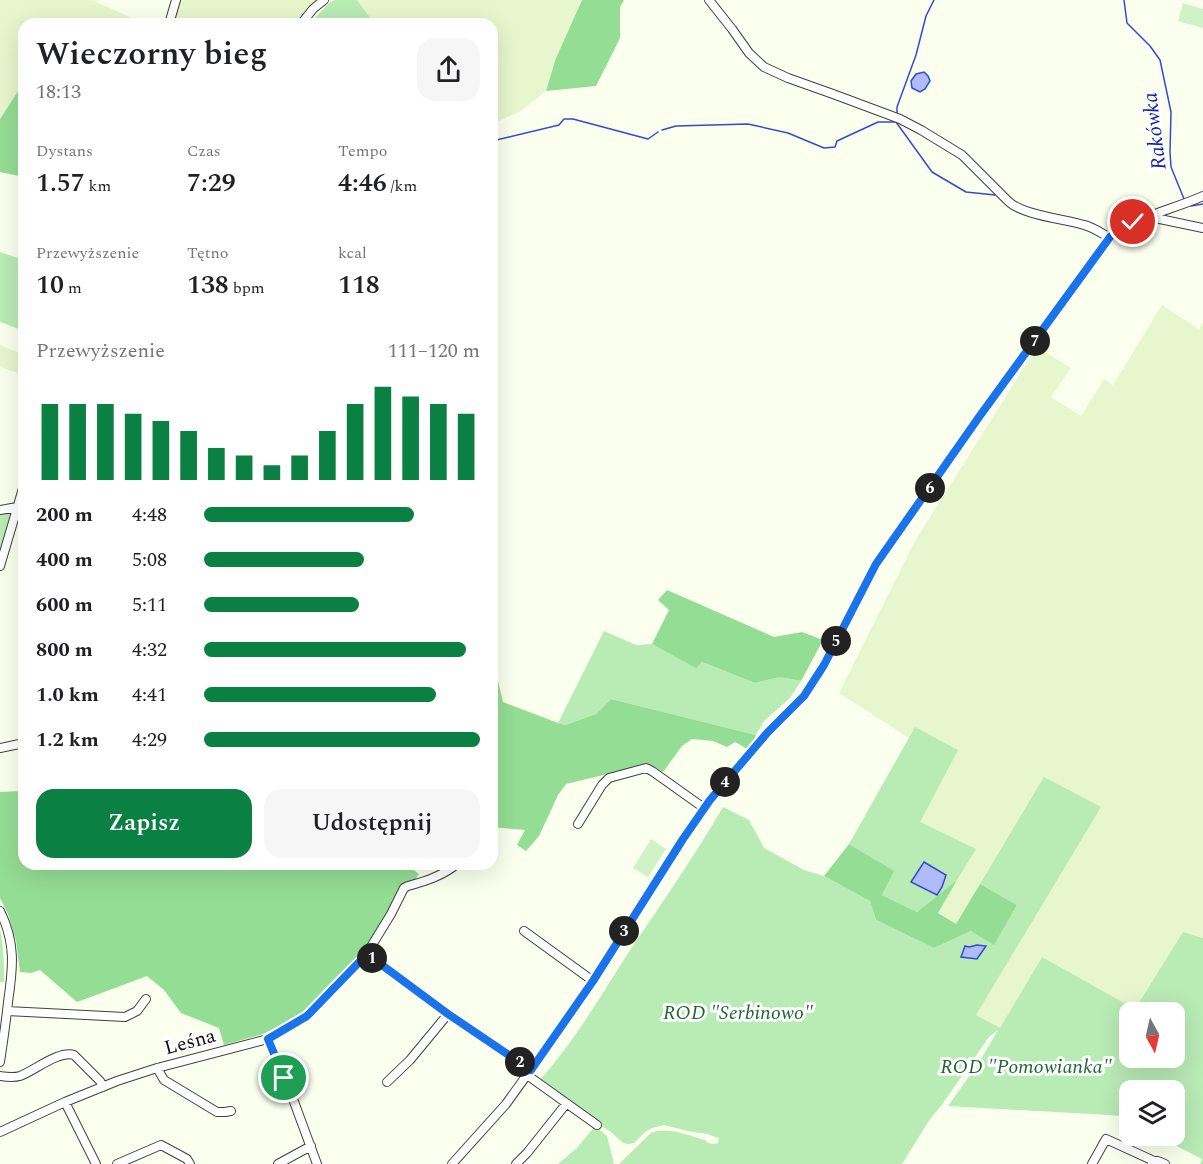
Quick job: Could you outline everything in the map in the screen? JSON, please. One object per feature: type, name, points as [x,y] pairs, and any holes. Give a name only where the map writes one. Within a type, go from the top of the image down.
[{"type":"street","points":[[171,18],[176,0]]},
{"type":"street","points":[[306,18],[324,0]]},
{"type":"street","points":[[709,0],[749,53],[768,69],[900,119],[921,130],[962,155],[1016,207],[1086,225],[1110,237]]},
{"type":"street","points":[[452,1164],[506,1104],[529,1072],[593,981],[710,800],[768,732],[804,696],[824,665],[876,564],[1110,237],[1121,228],[1203,196]]},
{"type":"street","points":[[1153,215],[1155,218],[1203,228]]},
{"type":"street","points":[[0,566],[18,504]]},
{"type":"street","points":[[0,510],[17,507]]},
{"type":"street","points":[[0,748],[18,744]]},
{"type":"street","points":[[578,824],[602,785],[609,778],[646,768],[704,808]]},
{"type":"street","name":"Leśna","points":[[0,1132],[65,1102],[157,1068],[268,1039],[307,1016],[367,954],[404,888],[449,870]]},
{"type":"street","points":[[0,911],[12,946],[13,971],[4,1016],[0,1062]]},
{"type":"street","points":[[524,931],[593,981]]},
{"type":"street","points":[[367,954],[529,1072],[566,1104],[597,1125]]},
{"type":"street","points":[[4,1016],[125,1017],[137,1011],[146,999]]},
{"type":"street","points":[[387,1082],[410,1060],[448,1014]]},
{"type":"street","points":[[268,1039],[317,1164]]},
{"type":"street","points":[[0,1076],[21,1076],[60,1056],[70,1054],[74,1055],[100,1081],[103,1087]]},
{"type":"street","points":[[157,1068],[164,1080],[217,1112],[231,1110]]},
{"type":"street","points":[[65,1102],[96,1164]]},
{"type":"street","points":[[516,1164],[566,1104]]},
{"type":"street","points":[[1092,1164],[1106,1139],[1153,1162],[1158,1161],[1165,1164]]},
{"type":"street","points":[[117,1164],[161,1145],[187,1159],[190,1164]]},
{"type":"street","points":[[278,1164],[311,1146]]},
{"type":"green space","points":[[0,0],[92,0],[132,18],[18,18],[18,91],[0,119]]},
{"type":"green space","points":[[178,0],[324,0],[308,18],[174,18]]},
{"type":"green space","points":[[357,0],[582,0],[556,58],[546,91],[521,111],[498,121],[498,18],[370,18]]},
{"type":"green space","points":[[357,0],[370,18],[315,18],[330,2]]},
{"type":"green space","points":[[582,0],[624,0],[620,7],[620,38],[596,86],[546,91],[556,58]]},
{"type":"green space","points":[[1183,3],[1203,9],[1203,28],[1178,21]]},
{"type":"green space","points":[[18,91],[18,176],[0,172],[0,119]]},
{"type":"green space","points":[[0,252],[18,258],[18,329],[0,322]]},
{"type":"green space","points":[[1162,305],[1199,329],[1203,323],[1203,938],[1183,932],[1139,1002],[1122,1002],[1042,957],[1000,1028],[976,1015],[1100,807],[1044,778],[956,924],[938,913],[919,822],[915,728],[909,738],[839,693],[915,541],[1037,347],[1071,368],[1051,397],[1081,416],[1104,379],[1113,385]]},
{"type":"green space","points":[[0,345],[18,352],[18,373],[0,367]]},
{"type":"green space","points":[[13,510],[0,554],[0,513]]},
{"type":"green space","points":[[667,590],[774,637],[802,632],[823,640],[801,681],[780,677],[755,683],[702,662],[696,668],[652,644],[669,610],[658,600]]},
{"type":"green space","points":[[604,631],[636,645],[652,644],[696,667],[702,662],[755,683],[780,677],[801,681],[790,698],[764,721],[756,735],[611,699],[596,714],[565,725],[558,723]]},
{"type":"green space","points":[[498,681],[503,702],[565,725],[596,714],[611,699],[756,735],[749,750],[735,742],[727,747],[713,741],[692,739],[682,746],[663,772],[649,764],[566,784],[558,795],[539,836],[526,851],[517,845],[525,830],[498,828]]},
{"type":"green space","points":[[915,727],[958,750],[920,822],[976,849],[957,880],[917,912],[882,895],[893,871],[849,844]]},
{"type":"green space","name":"ROD \"Serbinowo\"","points":[[1044,777],[1101,807],[976,1015],[1000,1028],[1042,957],[1122,1002],[1119,1002],[1119,1068],[1185,1068],[1185,1002],[1139,1002],[1183,932],[1203,938],[1203,1164],[1200,1164],[1202,1159],[1177,1146],[1185,1146],[1185,1080],[1119,1080],[1119,1116],[948,1106],[980,1061],[998,1030],[989,1037],[930,1119],[902,1164],[619,1164],[651,1133],[657,1131],[678,1132],[714,1144],[718,1143],[719,1138],[664,1125],[645,1132],[634,1143],[623,1143],[611,1132],[566,1104],[538,1082],[584,1022],[723,807],[749,820],[764,848],[870,901],[876,920],[934,948],[971,931],[994,944],[1017,905],[980,884]]},
{"type":"green space","points":[[18,791],[18,870],[414,870],[419,874],[374,937],[301,1015],[263,1034],[224,1045],[219,1028],[181,1013],[164,990],[147,976],[77,1002],[40,970],[31,973],[20,972],[16,941],[8,914],[0,898],[0,792]]},
{"type":"green space","points":[[651,839],[666,849],[648,877],[633,868]]},
{"type":"green space","points":[[849,844],[894,871],[882,895],[917,912],[957,880],[938,913],[956,924],[980,884],[1017,905],[994,945],[971,931],[934,948],[876,920],[870,901],[824,876]]},
{"type":"green space","points":[[0,930],[3,950],[4,982],[0,982]]},
{"type":"green space","points":[[595,1126],[607,1136],[614,1164],[558,1164],[577,1148]]},
{"type":"water","points":[[924,72],[930,81],[920,92],[912,88],[911,81],[916,74]]},
{"type":"water","points":[[924,862],[946,875],[937,895],[911,882]]},
{"type":"water","points":[[965,946],[986,946],[977,959],[961,957]]},
{"type":"waterway","points":[[897,113],[926,16],[934,0]]},
{"type":"waterway","name":"Rakówka","points":[[1124,0],[1127,23],[1150,46],[1160,60],[1171,112],[1171,167],[1184,199]]},
{"type":"waterway","points":[[498,140],[559,125],[564,119],[573,119],[648,139],[658,132]]},
{"type":"waterway","points":[[662,130],[676,126],[748,124],[788,133],[824,148],[835,147],[837,141],[878,122],[896,122],[932,172],[966,192],[995,195]]},
{"type":"waterway","name":"Rakówka","points":[[1191,206],[1203,204]]},
{"type":"route","points":[[284,1078],[268,1039],[307,1016],[367,954],[448,1014],[531,1070],[593,981],[710,800],[768,732],[804,696],[824,665],[876,564],[979,417],[1110,237],[1133,222]]},
{"type":"park label","name":"ROD \"Pomowianka\"","points":[[1026,1067]]}]
